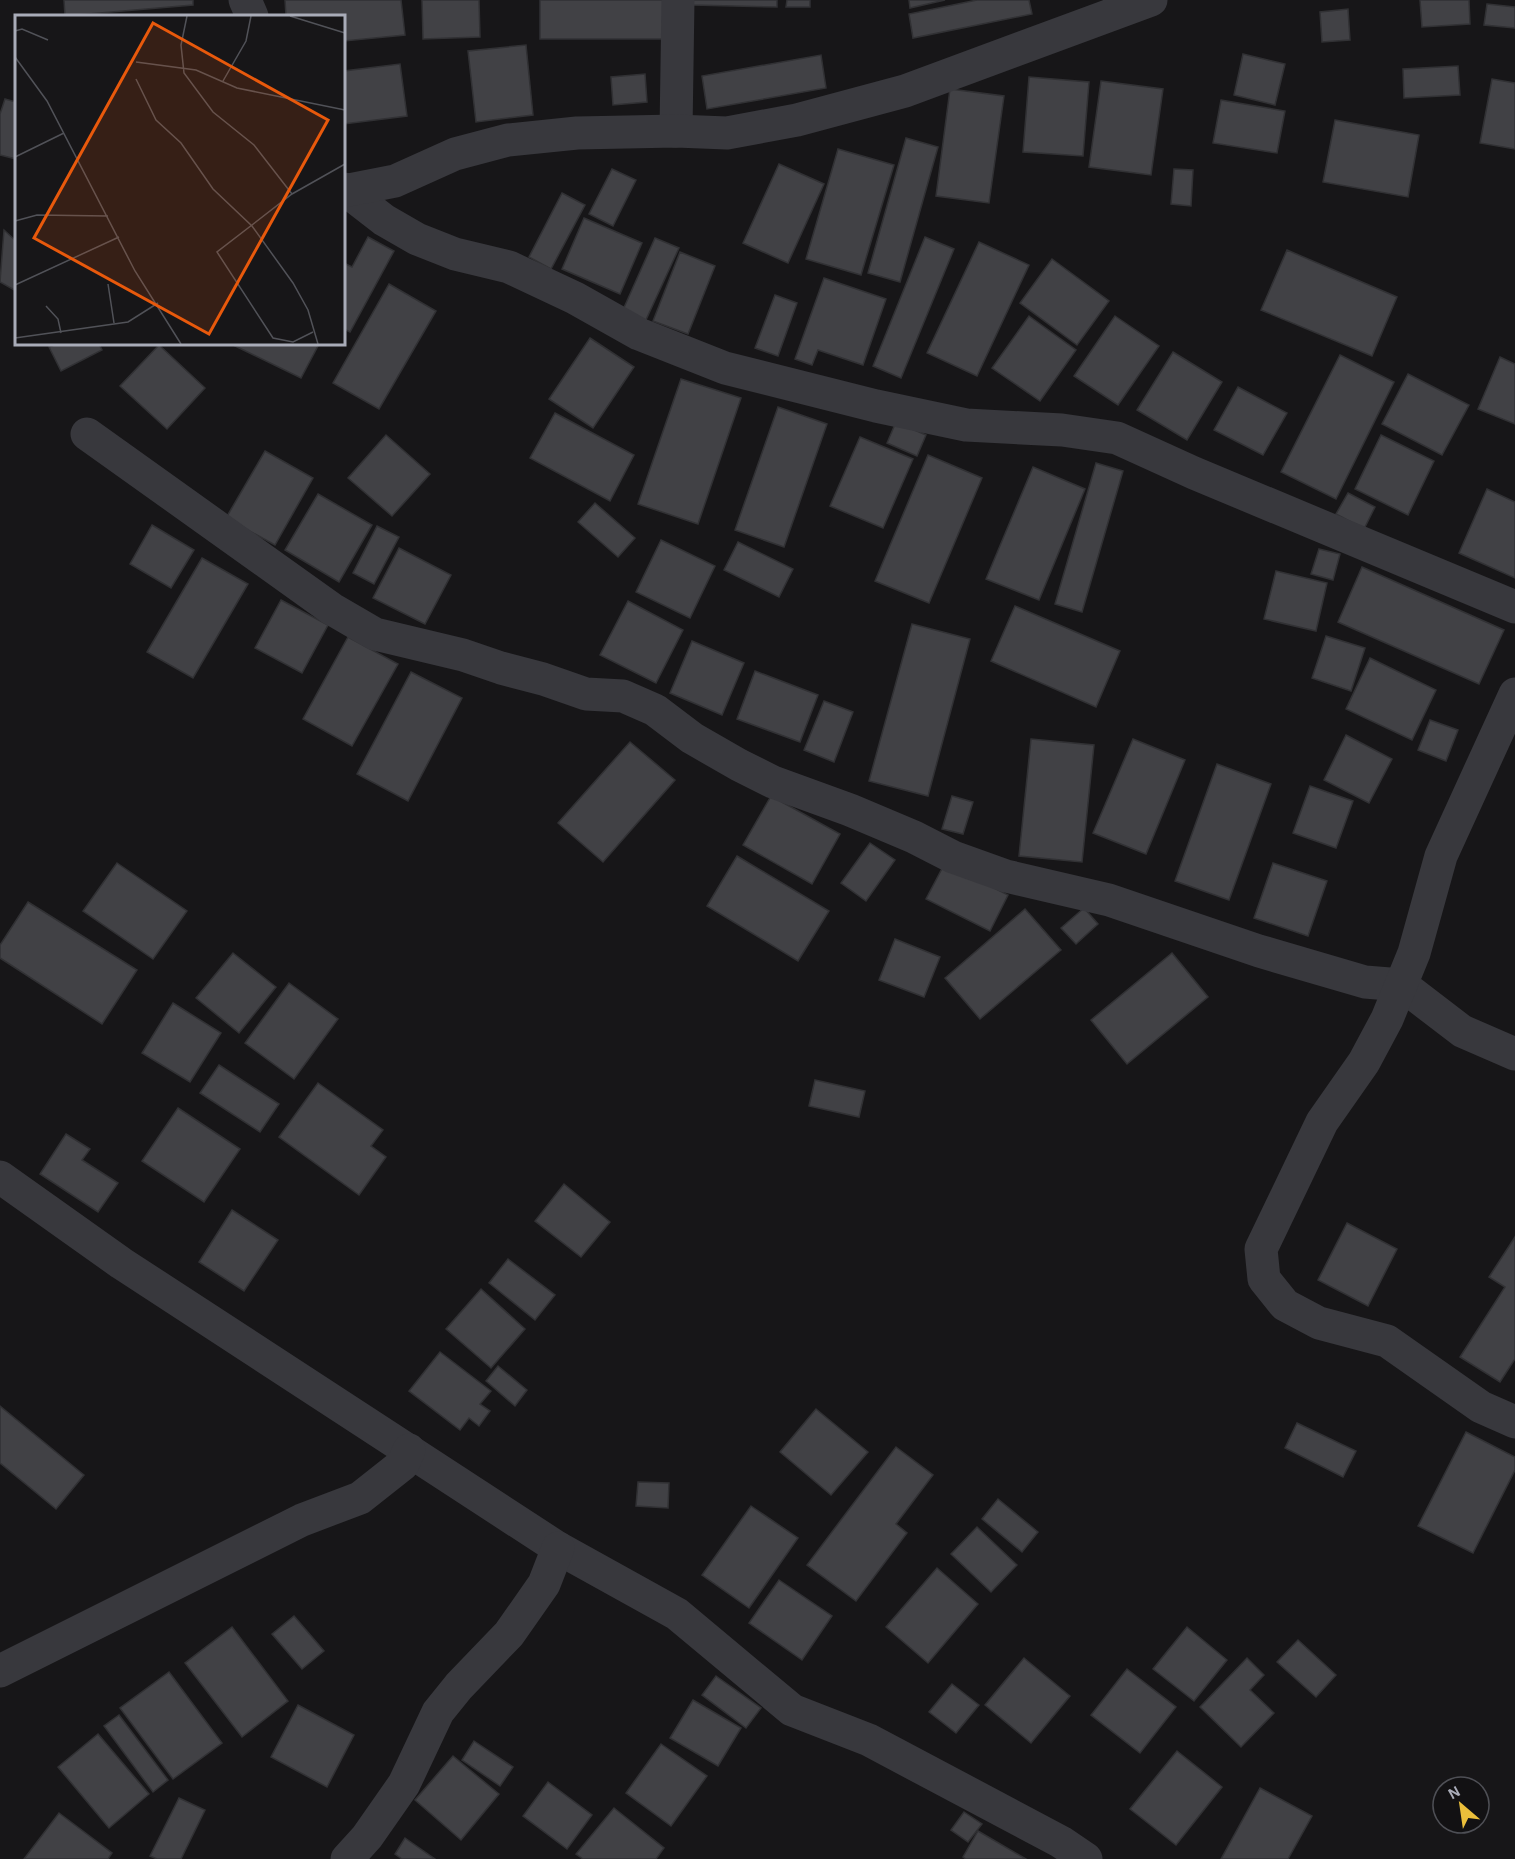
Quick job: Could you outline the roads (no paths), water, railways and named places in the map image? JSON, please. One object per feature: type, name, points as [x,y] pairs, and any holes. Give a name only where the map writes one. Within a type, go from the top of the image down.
[{"type":"street","points":[[245,0],[252,15]]},
{"type":"street","points":[[676,131],[678,0]]},
{"type":"street","points":[[345,190],[395,181],[455,154],[508,140],[577,133],[676,131],[727,133],[797,120],[905,91],[1151,0]]},
{"type":"street","points":[[384,220],[395,181]]},
{"type":"street","points":[[345,191],[384,220],[417,239],[455,254],[508,267],[575,298],[639,334],[725,368],[876,406],[966,425],[1062,430],[1117,438],[1194,473],[1515,607]]},
{"type":"street","points":[[87,434],[332,609],[375,634],[463,654],[586,694],[623,696],[655,710],[692,738],[773,782],[850,810],[914,837],[953,857],[1006,876],[1109,900],[1259,951],[1365,982],[1402,986],[1462,1031],[1515,1054]]},
{"type":"street","points":[[1515,694],[1441,856],[1414,952],[1387,1019],[1365,1062],[1322,1122],[1261,1249],[1264,1279],[1285,1305],[1319,1323],[1387,1341],[1481,1407],[1515,1422]]},
{"type":"street","points":[[0,1177],[121,1263],[558,1548],[677,1614],[792,1710],[869,1740],[1070,1853]]},
{"type":"street","points":[[0,1671],[302,1520],[360,1498],[403,1464],[409,1450]]},
{"type":"street","points":[[347,1859],[367,1837],[404,1784],[438,1712],[459,1686],[509,1634],[544,1584],[558,1548]]}]
